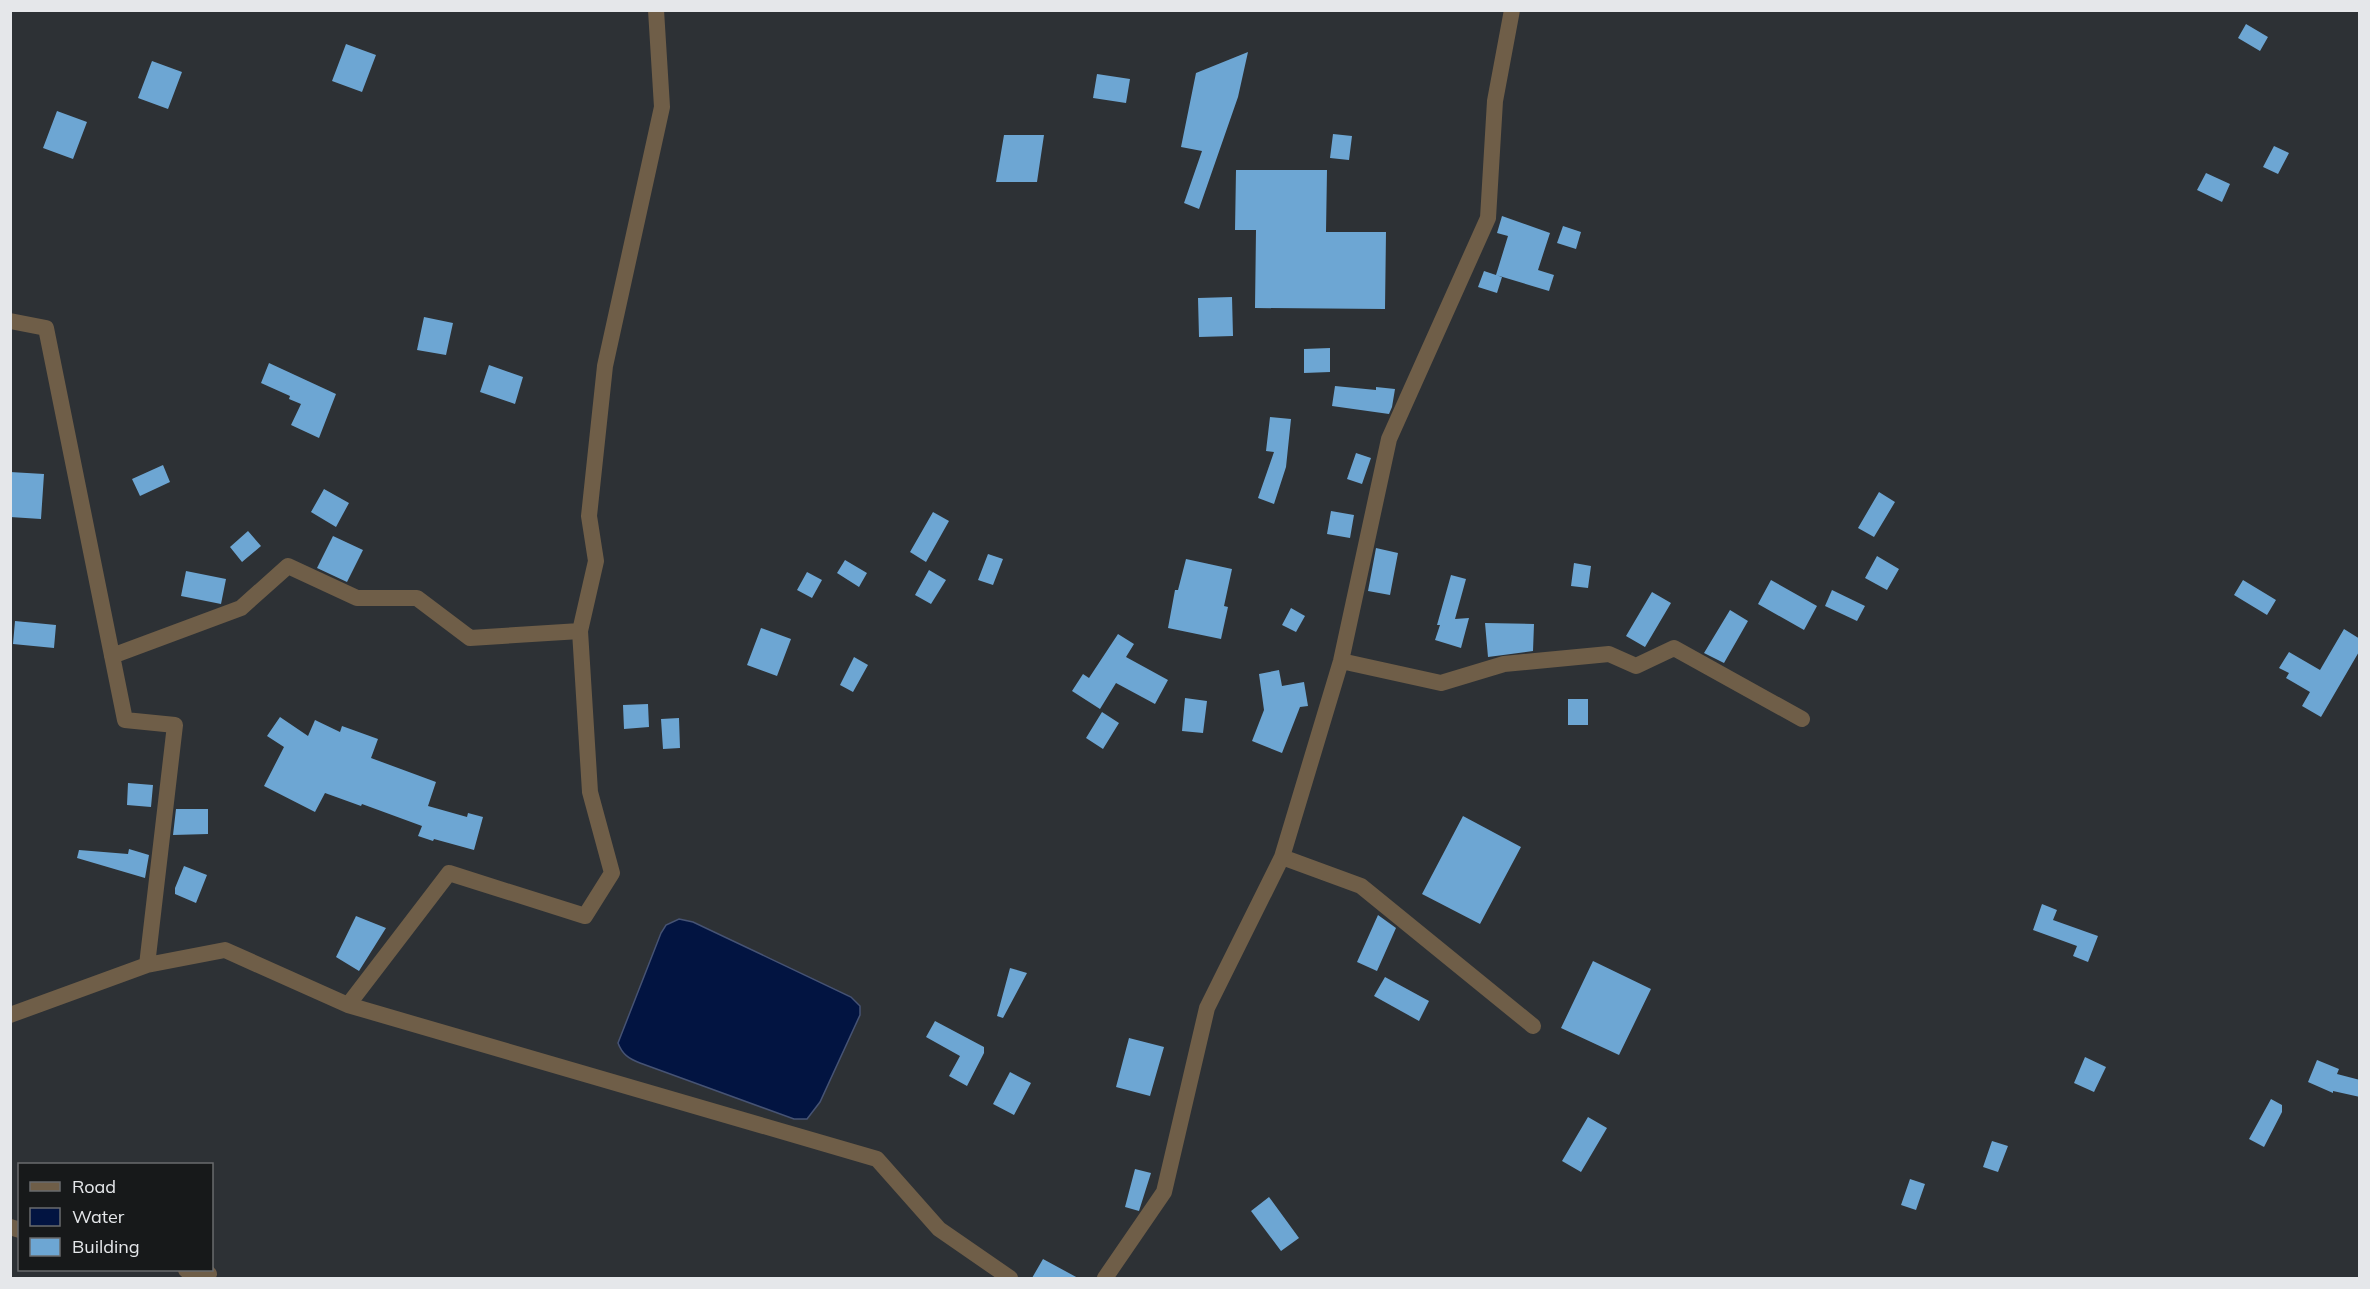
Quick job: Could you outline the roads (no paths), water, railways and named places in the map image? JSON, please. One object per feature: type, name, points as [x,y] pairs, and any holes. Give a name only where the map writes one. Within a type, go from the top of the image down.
[{"type":"street","points":[[348,1005],[449,873],[585,916],[612,873],[590,792],[580,631],[596,561],[589,516],[605,366],[662,107],[656,10]]},
{"type":"street","points":[[1105,1278],[1164,1192],[1207,1008],[1282,857],[1341,661],[1389,440],[1488,218],[1495,101],[1512,10]]},
{"type":"street","points":[[10,321],[46,328],[125,720],[176,725],[147,966]]},
{"type":"street","points":[[112,656],[241,608],[288,566],[357,598],[417,598],[470,638],[580,631]]},
{"type":"street","points":[[1341,661],[1441,683],[1504,664],[1586,656],[1609,654],[1636,666],[1674,648],[1802,719]]},
{"type":"street","points":[[1282,857],[1361,886],[1533,1026]]},
{"type":"street","points":[[10,1015],[147,966],[225,950],[348,1005],[877,1159],[939,1228],[1010,1278]]},
{"type":"street","points":[[195,1271],[209,1274]]},
{"type":"water","points":[[679,919],[693,922],[851,997],[860,1006],[860,1015],[820,1102],[807,1119],[794,1119],[640,1063],[629,1058],[622,1050],[618,1043],[661,933],[666,925]]}]
